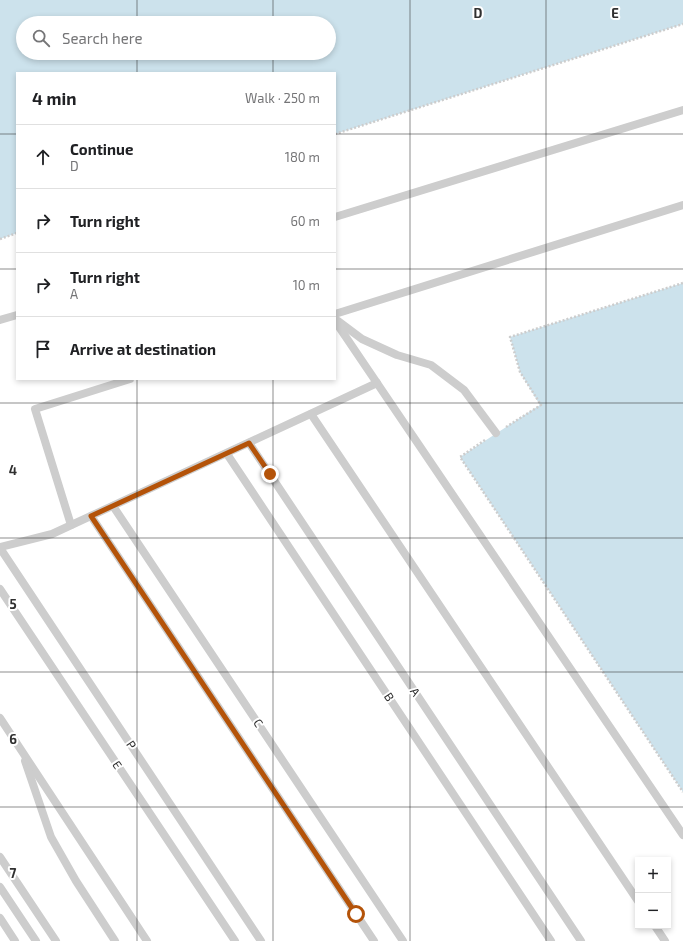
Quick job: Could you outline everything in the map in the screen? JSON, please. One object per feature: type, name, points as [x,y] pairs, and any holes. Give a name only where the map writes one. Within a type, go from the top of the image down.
[{"type":"lane","points":[[336,217],[683,110]]},
{"type":"lane","points":[[336,314],[683,205]]},
{"type":"lane","points":[[0,320],[16,315]]},
{"type":"lane","points":[[336,321],[362,339],[397,354],[431,365],[464,390],[496,433]]},
{"type":"lane","points":[[336,322],[683,835]]},
{"type":"lane","points":[[71,525],[35,409],[127,380]]},
{"type":"lane","points":[[0,547],[52,534],[377,383]]},
{"type":"lane","points":[[311,414],[635,897]]},
{"type":"lane","name":"A","points":[[249,443],[581,941]]},
{"type":"lane","name":"B","points":[[227,454],[551,941]]},
{"type":"lane","name":"C","points":[[113,506],[403,941]]},
{"type":"lane","points":[[91,516],[374,941]]},
{"type":"lane","name":"P","points":[[0,547],[261,941]]},
{"type":"lane","name":"E","points":[[0,588],[235,941]]},
{"type":"lane","points":[[0,718],[147,941]]},
{"type":"lane","points":[[21,749],[51,837],[76,881],[116,941]]},
{"type":"lane","points":[[0,857],[56,941]]},
{"type":"lane","points":[[0,887],[36,941]]},
{"type":"lane","points":[[0,918],[15,941]]},
{"type":"lane","points":[[657,929],[665,941]]},
{"type":"path","points":[[336,134],[683,24]]},
{"type":"path","points":[[0,239],[16,233]]},
{"type":"path","points":[[683,283],[510,337],[520,372],[540,405],[460,457],[683,792]]},
{"type":"water","points":[[0,0],[683,0],[683,24],[336,134],[336,72],[16,72],[16,233],[0,239]]},
{"type":"water","points":[[683,283],[683,792],[460,457],[540,405],[520,372],[510,337]]},
{"type":"route","points":[[270,474],[249,443],[91,516],[356,914]]}]
